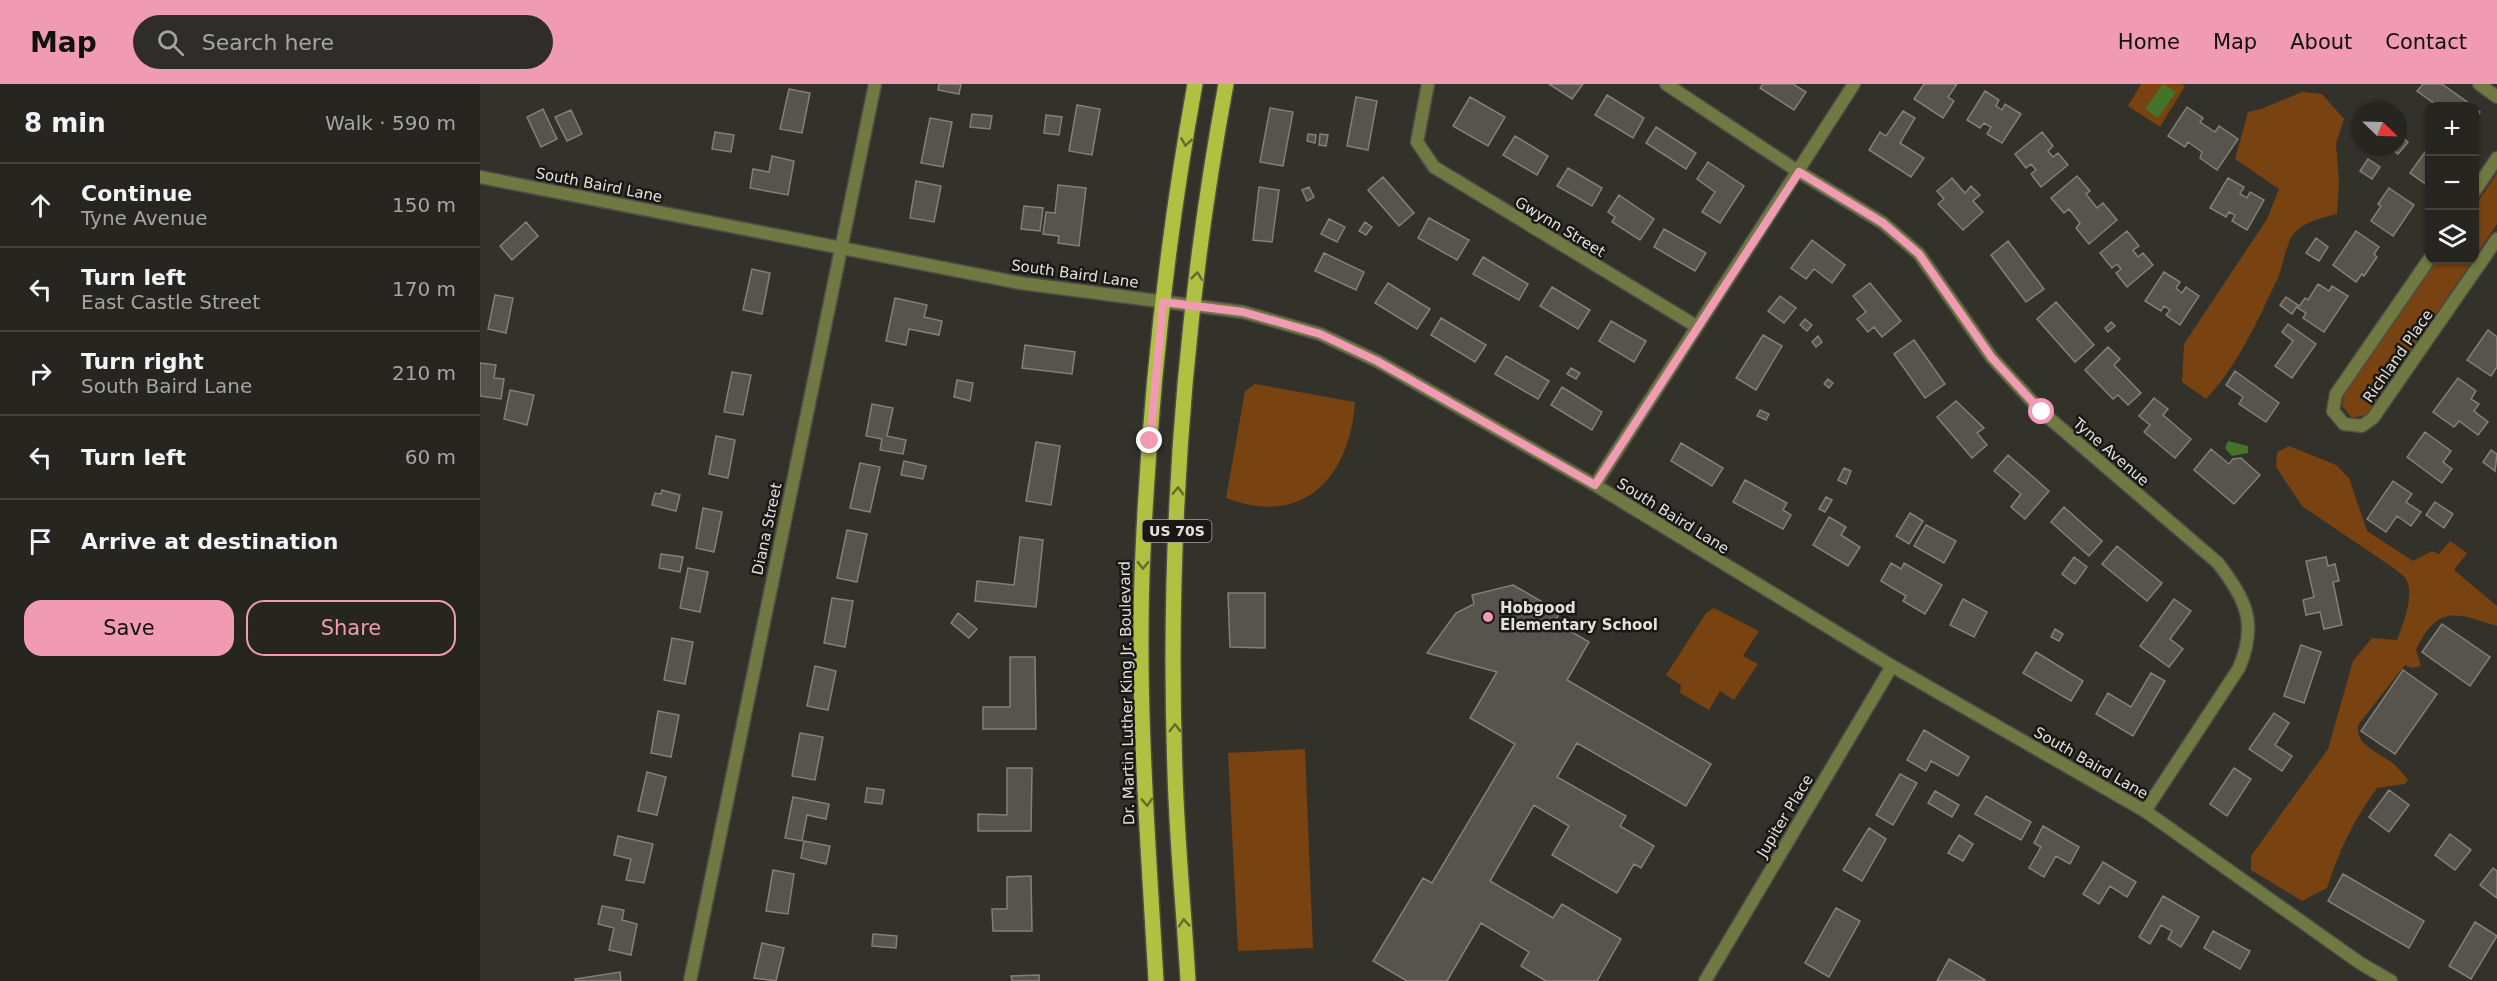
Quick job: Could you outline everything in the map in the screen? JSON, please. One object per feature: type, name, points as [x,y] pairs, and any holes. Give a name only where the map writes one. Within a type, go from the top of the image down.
[{"type":"main road","name":"Dr. Martin Luther King Jr. Boulevard","points":[[1156,981],[1142,696],[1143,553],[1163,302],[1195,84]]},
{"type":"main road","name":"US 70S","points":[[1188,981],[1175,773],[1174,615],[1180,449],[1211,163],[1226,84]]},
{"type":"street","name":"Diana Street","points":[[690,981],[874,84]]},
{"type":"street","name":"Gwynn Street","points":[[1428,84],[1417,142],[1434,167],[1696,326]]},
{"type":"street","name":"Tyne Avenue","points":[[1666,84],[1799,172],[1883,223],[1919,254],[1992,358],[2042,412],[2218,563],[2240,591],[2248,618],[2247,648],[2239,669],[2145,811]]},
{"type":"street","points":[[1595,485],[1854,84]]},
{"type":"street","points":[[2479,84],[2497,96]]},
{"type":"street","points":[[2479,186],[2497,158]]},
{"type":"street","name":"South Baird Lane","points":[[480,177],[1020,283],[1243,312],[1320,334],[1377,361],[1595,485],[1892,666],[2145,811],[2361,963],[2391,981]]},
{"type":"street","name":"Richland Place","points":[[2426,264],[2337,394],[2333,411],[2344,424],[2362,426],[2373,418],[2497,239]]},
{"type":"street","name":"Jupiter Place","points":[[1705,981],[1892,666]]},
{"type":"shaded area","points":[[2141,84],[2181,84],[2185,86],[2160,127],[2128,106]]},
{"type":"shaded area","points":[[2163,84],[2176,92],[2158,118],[2145,109]]},
{"type":"shaded area","points":[[2302,92],[2322,94],[2344,119],[2336,143],[2339,182],[2337,214],[2306,224],[2292,236],[2277,280],[2254,327],[2228,373],[2206,399],[2182,382],[2184,344],[2267,219],[2279,189],[2235,159],[2248,112]]},
{"type":"shaded area","points":[[2497,173],[2497,224],[2479,251],[2479,210],[2479,200]]},
{"type":"shaded area","points":[[2434,264],[2470,264],[2367,415],[2352,418],[2342,406],[2344,393]]},
{"type":"shaded area","points":[[1255,384],[1355,402],[1351,429],[1344,452],[1333,473],[1318,489],[1300,500],[1279,506],[1254,506],[1226,498],[1245,391]]},
{"type":"shaded area","points":[[2228,441],[2248,446],[2248,453],[2232,456],[2225,448]]},
{"type":"shaded area","points":[[2289,446],[2336,465],[2349,478],[2367,531],[2413,561],[2432,551],[2439,554],[2450,541],[2467,553],[2454,570],[2497,606],[2497,626],[2458,616],[2440,619],[2432,625],[2416,650],[2421,666],[2412,668],[2405,665],[2358,725],[2360,738],[2364,743],[2394,764],[2408,780],[2405,784],[2377,788],[2348,836],[2327,888],[2302,901],[2251,870],[2251,856],[2328,749],[2353,661],[2372,638],[2397,640],[2407,610],[2409,593],[2406,579],[2395,569],[2302,506],[2276,467],[2277,452]]},
{"type":"shaded area","points":[[1714,608],[1759,631],[1743,656],[1758,664],[1734,700],[1720,691],[1709,710],[1680,693],[1681,685],[1666,675],[1706,613]]},
{"type":"shaded area","points":[[1305,749],[1313,948],[1238,951],[1228,753]]},
{"type":"building","points":[[939,84],[961,84],[959,94],[938,90]]},
{"type":"building","points":[[1549,84],[1583,84],[1572,99]]},
{"type":"building","points":[[1763,84],[1793,84],[1806,92],[1794,110],[1760,88]]},
{"type":"building","points":[[1924,84],[1957,84],[1948,97],[1954,101],[1943,118],[1914,99]]},
{"type":"building","points":[[2423,84],[2442,84],[2467,102],[2432,102],[2417,91]]},
{"type":"building","points":[[789,89],[810,93],[802,133],[780,129]]},
{"type":"building","points":[[1985,91],[1999,100],[1996,106],[2002,110],[2005,104],[2021,114],[2002,143],[1987,134],[1991,127],[1984,123],[1980,128],[1967,120]]},
{"type":"building","points":[[1607,95],[1644,118],[1633,138],[1595,115]]},
{"type":"building","points":[[1356,97],[1377,101],[1368,150],[1347,146]]},
{"type":"building","points":[[1470,97],[1505,117],[1488,146],[1453,126]]},
{"type":"building","points":[[1077,105],[1100,109],[1092,155],[1069,151]]},
{"type":"building","points":[[2187,107],[2203,118],[2200,122],[2215,132],[2219,126],[2238,139],[2217,170],[2200,158],[2202,152],[2188,142],[2185,147],[2168,136]]},
{"type":"building","points":[[1270,108],[1293,112],[1283,166],[1260,162]]},
{"type":"building","points":[[543,109],[557,139],[541,147],[527,117]]},
{"type":"building","points":[[571,110],[582,134],[567,141],[555,117]]},
{"type":"building","points":[[1903,111],[1915,118],[1900,143],[1924,158],[1911,177],[1869,150],[1880,132],[1886,136]]},
{"type":"building","points":[[972,114],[992,116],[990,129],[970,127]]},
{"type":"building","points":[[1046,115],[1062,117],[1059,135],[1044,133]]},
{"type":"building","points":[[930,118],[952,122],[943,167],[921,163]]},
{"type":"building","points":[[1656,127],[1696,153],[1686,169],[1646,143]]},
{"type":"building","points":[[715,132],[734,135],[731,152],[712,149]]},
{"type":"building","points":[[2042,132],[2053,146],[2048,151],[2053,157],[2058,153],[2068,165],[2041,187],[2031,174],[2036,170],[2031,164],[2026,168],[2015,154]]},
{"type":"building","points":[[1308,134],[1316,135],[1315,143],[1307,141]]},
{"type":"building","points":[[1320,134],[1328,135],[1326,146],[1319,145]]},
{"type":"building","points":[[1515,136],[1548,156],[1537,175],[1503,155]]},
{"type":"building","points":[[2425,152],[2425,184],[2410,173]]},
{"type":"building","points":[[772,156],[794,161],[788,195],[750,188],[753,169],[769,172]]},
{"type":"building","points":[[2368,159],[2380,167],[2372,179],[2360,171]]},
{"type":"building","points":[[1708,162],[1744,186],[1720,223],[1702,212],[1715,192],[1697,179]]},
{"type":"building","points":[[1568,168],[1602,188],[1592,206],[1557,186]]},
{"type":"building","points":[[2077,176],[2090,191],[2086,194],[2097,208],[2103,203],[2117,220],[2089,244],[2076,228],[2080,223],[2069,209],[2064,213],[2051,198]]},
{"type":"building","points":[[1383,177],[1414,213],[1399,226],[1368,190]]},
{"type":"building","points":[[1952,178],[1965,193],[1971,186],[1980,195],[1973,201],[1983,212],[1963,230],[1938,204],[1944,199],[1937,191]]},
{"type":"building","points":[[2228,178],[2244,187],[2240,194],[2247,198],[2250,192],[2264,200],[2247,230],[2232,221],[2235,215],[2229,212],[2226,217],[2210,208]]},
{"type":"building","points":[[916,181],[941,186],[934,222],[910,218]]},
{"type":"building","points":[[1058,185],[1086,188],[1079,246],[1058,243],[1059,236],[1043,234],[1046,212],[1055,213]]},
{"type":"building","points":[[1259,187],[1279,190],[1272,242],[1253,240]]},
{"type":"building","points":[[1309,187],[1314,197],[1307,201],[1302,190]]},
{"type":"building","points":[[2389,188],[2414,205],[2393,236],[2371,221],[2381,206],[2378,204]]},
{"type":"building","points":[[1619,195],[1654,219],[1640,240],[1612,222],[1615,217],[1608,212]]},
{"type":"building","points":[[1024,206],[1043,208],[1040,231],[1021,229]]},
{"type":"building","points":[[1429,218],[1469,240],[1457,260],[1418,238]]},
{"type":"building","points":[[1329,219],[1345,227],[1337,242],[1321,234]]},
{"type":"building","points":[[526,222],[538,236],[512,260],[500,246]]},
{"type":"building","points":[[1365,222],[1372,227],[1366,235],[1359,231]]},
{"type":"building","points":[[1664,229],[1706,253],[1695,271],[1654,247]]},
{"type":"building","points":[[2127,231],[2139,246],[2133,250],[2138,257],[2143,253],[2153,265],[2127,287],[2116,273],[2121,269],[2117,264],[2112,268],[2100,253]]},
{"type":"building","points":[[2356,231],[2379,247],[2374,254],[2377,257],[2364,276],[2362,274],[2356,282],[2333,265]]},
{"type":"building","points":[[2316,238],[2328,247],[2319,261],[2306,253]]},
{"type":"building","points":[[1812,240],[1845,265],[1832,283],[1814,269],[1806,279],[1791,268]]},
{"type":"building","points":[[2008,241],[2044,289],[2026,302],[1991,255]]},
{"type":"building","points":[[1324,253],[1364,272],[1356,290],[1315,271]]},
{"type":"building","points":[[1483,257],[1528,284],[1519,300],[1473,274]]},
{"type":"building","points":[[752,269],[770,273],[762,314],[743,310]]},
{"type":"building","points":[[2164,272],[2180,282],[2176,288],[2182,293],[2186,287],[2199,296],[2180,325],[2166,315],[2170,310],[2164,306],[2161,311],[2145,301]]},
{"type":"building","points":[[1388,283],[1430,309],[1417,329],[1375,303]]},
{"type":"building","points":[[1870,283],[1901,321],[1882,337],[1874,327],[1868,332],[1857,319],[1866,312],[1853,296]]},
{"type":"building","points":[[2318,284],[2329,291],[2332,286],[2348,296],[2324,332],[2303,318],[2306,313],[2298,308],[2305,298],[2308,300]]},
{"type":"building","points":[[1552,287],[1590,310],[1578,329],[1540,306]]},
{"type":"building","points":[[495,295],[513,298],[506,333],[488,329]]},
{"type":"building","points":[[1780,296],[1796,308],[1784,323],[1768,311]]},
{"type":"building","points":[[2286,297],[2298,305],[2292,314],[2280,305]]},
{"type":"building","points":[[895,298],[927,305],[924,317],[942,321],[939,335],[909,329],[906,345],[886,341]]},
{"type":"building","points":[[2056,302],[2094,345],[2075,362],[2037,319]]},
{"type":"building","points":[[1441,318],[1486,345],[1475,362],[1431,335]]},
{"type":"building","points":[[1805,319],[1812,325],[1807,331],[1800,325]]},
{"type":"building","points":[[1611,321],[1646,341],[1634,362],[1599,341]]},
{"type":"building","points":[[2111,322],[2115,326],[2108,332],[2105,328]]},
{"type":"building","points":[[2288,324],[2316,344],[2292,378],[2275,366],[2293,341],[2282,332]]},
{"type":"building","points":[[2488,330],[2497,337],[2497,367],[2491,376],[2467,360]]},
{"type":"building","points":[[1763,335],[1782,346],[1756,390],[1736,378]]},
{"type":"building","points":[[1818,336],[1822,342],[1816,347],[1812,342]]},
{"type":"building","points":[[1914,340],[1945,384],[1925,398],[1894,354]]},
{"type":"building","points":[[1025,345],[1075,352],[1072,374],[1022,368]]},
{"type":"building","points":[[2108,347],[2120,359],[2114,365],[2141,393],[2128,405],[2118,395],[2113,399],[2085,370]]},
{"type":"building","points":[[1506,356],[1549,381],[1538,399],[1495,374]]},
{"type":"building","points":[[480,363],[496,365],[494,378],[504,379],[501,399],[480,396]]},
{"type":"building","points":[[1571,368],[1580,373],[1576,379],[1567,374]]},
{"type":"building","points":[[2235,371],[2279,403],[2266,422],[2239,404],[2243,397],[2226,385]]},
{"type":"building","points":[[732,372],[751,375],[743,415],[724,412]]},
{"type":"building","points":[[2458,378],[2476,391],[2471,399],[2479,404],[2474,411],[2488,422],[2478,435],[2459,421],[2454,427],[2433,412]]},
{"type":"building","points":[[1828,379],[1833,383],[1829,388],[1824,384]]},
{"type":"building","points":[[957,380],[973,383],[970,401],[954,397]]},
{"type":"building","points":[[1562,387],[1602,412],[1592,430],[1551,405]]},
{"type":"building","points":[[510,390],[534,395],[527,425],[504,419]]},
{"type":"building","points":[[2154,398],[2168,409],[2163,415],[2191,439],[2175,458],[2144,432],[2150,425],[2139,416]]},
{"type":"building","points":[[1956,401],[1984,428],[1977,433],[1987,445],[1972,458],[1937,417]]},
{"type":"building","points":[[872,404],[893,408],[887,436],[906,440],[903,454],[880,450],[882,439],[866,436]]},
{"type":"building","points":[[1760,410],[1769,414],[1766,420],[1757,416]]},
{"type":"building","points":[[2425,432],[2451,451],[2443,462],[2452,469],[2442,483],[2407,457]]},
{"type":"building","points":[[716,436],[735,440],[728,478],[709,474]]},
{"type":"building","points":[[1036,442],[1060,446],[1051,505],[1026,501]]},
{"type":"building","points":[[1681,443],[1723,468],[1712,486],[1671,461]]},
{"type":"building","points":[[2211,449],[2229,464],[2233,459],[2241,458],[2260,475],[2234,504],[2194,470]]},
{"type":"building","points":[[2491,450],[2497,454],[2495,471],[2483,462]]},
{"type":"building","points":[[2008,455],[2049,491],[2025,519],[2011,507],[2021,494],[1994,471]]},
{"type":"building","points":[[904,461],[926,466],[923,479],[901,475]]},
{"type":"building","points":[[860,463],[880,467],[870,512],[850,508]]},
{"type":"building","points":[[1844,468],[1851,471],[1846,484],[1838,480]]},
{"type":"building","points":[[1745,480],[1787,503],[1783,510],[1791,515],[1783,529],[1733,502]]},
{"type":"building","points":[[2393,481],[2412,494],[2406,502],[2421,512],[2411,526],[2397,516],[2386,532],[2367,519]]},
{"type":"building","points":[[662,490],[680,495],[676,511],[652,505],[655,493],[661,494]]},
{"type":"building","points":[[1826,497],[1832,500],[1825,512],[1819,509]]},
{"type":"building","points":[[2435,502],[2453,514],[2444,528],[2426,515]]},
{"type":"building","points":[[2064,507],[2102,541],[2089,556],[2051,522]]},
{"type":"building","points":[[703,508],[722,512],[714,552],[696,548]]},
{"type":"building","points":[[1910,513],[1923,521],[1909,544],[1896,536]]},
{"type":"building","points":[[1829,517],[1846,527],[1841,535],[1860,547],[1848,566],[1813,545]]},
{"type":"building","points":[[1926,525],[1956,541],[1944,563],[1914,546]]},
{"type":"building","points":[[847,530],[867,534],[857,582],[837,578]]},
{"type":"building","points":[[1020,537],[1043,540],[1036,607],[975,601],[977,581],[1014,585]]},
{"type":"building","points":[[2117,546],[2162,583],[2147,601],[2102,564]]},
{"type":"building","points":[[661,554],[683,557],[680,572],[659,568]]},
{"type":"building","points":[[2074,557],[2087,567],[2075,584],[2062,574]]},
{"type":"building","points":[[2326,557],[2328,566],[2335,564],[2339,581],[2333,582],[2342,625],[2324,629],[2320,612],[2306,615],[2303,600],[2314,597],[2306,561]]},
{"type":"building","points":[[1891,563],[1901,569],[1904,563],[1942,585],[1925,614],[1903,601],[1906,596],[1881,581]]},
{"type":"building","points":[[688,568],[708,572],[700,612],[680,608]]},
{"type":"building","name":"Hobgood Elementary School","points":[[1513,585],[1560,612],[1555,622],[1589,642],[1567,680],[1711,764],[1686,806],[1577,743],[1557,777],[1626,816],[1620,826],[1654,846],[1641,868],[1634,864],[1617,893],[1552,855],[1569,826],[1534,805],[1490,881],[1553,918],[1562,904],[1621,939],[1597,981],[1546,981],[1521,966],[1529,952],[1481,923],[1447,981],[1407,981],[1373,961],[1423,878],[1432,883],[1515,744],[1470,718],[1497,672],[1427,653],[1456,613],[1474,604],[1472,595]]},
{"type":"building","points":[[1228,593],[1265,593],[1265,648],[1230,647]]},
{"type":"building","points":[[832,598],[853,601],[845,647],[824,643]]},
{"type":"building","points":[[1963,599],[1987,612],[1974,637],[1950,625]]},
{"type":"building","points":[[2174,599],[2191,611],[2170,639],[2183,649],[2169,667],[2140,646]]},
{"type":"building","points":[[958,613],[977,629],[969,638],[951,623]]},
{"type":"building","points":[[2442,624],[2490,657],[2470,686],[2422,652]]},
{"type":"building","points":[[2055,629],[2063,634],[2059,641],[2051,637]]},
{"type":"building","points":[[672,638],[693,642],[685,684],[664,680]]},
{"type":"building","points":[[2301,645],[2321,652],[2304,703],[2284,696]]},
{"type":"building","points":[[2036,652],[2083,681],[2071,701],[2023,673]]},
{"type":"building","points":[[1010,657],[1035,657],[1036,729],[983,729],[983,707],[1010,707]]},
{"type":"building","points":[[815,666],[836,671],[828,710],[807,706]]},
{"type":"building","points":[[2403,670],[2437,694],[2395,754],[2361,731]]},
{"type":"building","points":[[2151,673],[2165,681],[2133,736],[2096,714],[2108,693],[2131,707]]},
{"type":"building","points":[[658,711],[679,715],[671,757],[651,753]]},
{"type":"building","points":[[2274,713],[2289,723],[2275,745],[2292,756],[2282,771],[2249,749]]},
{"type":"building","points":[[1924,730],[1969,757],[1958,776],[1931,761],[1926,771],[1907,760]]},
{"type":"building","points":[[800,733],[823,737],[815,780],[792,776]]},
{"type":"building","points":[[1007,768],[1032,768],[1031,831],[978,831],[978,814],[1007,815]]},
{"type":"building","points":[[2234,768],[2251,779],[2227,816],[2210,804]]},
{"type":"building","points":[[647,772],[666,777],[657,815],[638,811]]},
{"type":"building","points":[[1900,774],[1917,783],[1893,825],[1876,815]]},
{"type":"building","points":[[867,788],[884,790],[882,804],[865,802]]},
{"type":"building","points":[[2389,790],[2409,805],[2389,832],[2369,817]]},
{"type":"building","points":[[1935,791],[1959,805],[1952,817],[1928,803]]},
{"type":"building","points":[[1986,796],[2031,822],[2021,840],[1975,814]]},
{"type":"building","points":[[793,797],[829,804],[826,819],[807,815],[802,841],[785,838]]},
{"type":"building","points":[[2043,826],[2079,847],[2070,864],[2056,856],[2044,877],[2029,868],[2041,847],[2034,843]]},
{"type":"building","points":[[1869,828],[1886,839],[1862,881],[1843,870]]},
{"type":"building","points":[[2450,834],[2471,850],[2455,870],[2435,855]]},
{"type":"building","points":[[1959,835],[1973,844],[1963,861],[1948,853]]},
{"type":"building","points":[[618,836],[653,844],[644,883],[626,880],[631,859],[614,855]]},
{"type":"building","points":[[804,841],[830,846],[826,864],[801,858]]},
{"type":"building","points":[[2103,862],[2136,882],[2127,897],[2110,886],[2099,904],[2083,894]]},
{"type":"building","points":[[2493,868],[2497,871],[2497,898],[2480,885]]},
{"type":"building","points":[[773,870],[794,874],[788,914],[766,911]]},
{"type":"building","points":[[2343,874],[2424,921],[2409,948],[2328,901]]},
{"type":"building","points":[[1031,876],[1032,931],[993,931],[992,909],[1007,909],[1007,877]]},
{"type":"building","points":[[2163,896],[2199,917],[2181,947],[2168,939],[2172,931],[2161,925],[2150,944],[2139,937]]},
{"type":"building","points":[[602,906],[624,910],[622,920],[637,924],[631,955],[609,950],[614,928],[598,924]]},
{"type":"building","points":[[1836,908],[1860,921],[1829,977],[1805,963]]},
{"type":"building","points":[[2475,922],[2497,936],[2471,979],[2449,966]]},
{"type":"building","points":[[2213,931],[2250,951],[2240,969],[2204,948]]},
{"type":"building","points":[[873,934],[897,936],[896,948],[872,946]]},
{"type":"building","points":[[762,943],[784,948],[776,981],[754,978]]},
{"type":"building","points":[[1949,959],[1985,980],[1937,981]]},
{"type":"building","points":[[620,972],[621,981],[576,981],[575,979]]},
{"type":"building","points":[[1039,975],[1039,981],[1012,981],[1011,976]]},
{"type":"place","name":"Hobgood Elementary School","points":[[1488,617]]},
{"type":"route","points":[[1150,441],[1163,302],[1243,312],[1320,334],[1377,361],[1419,387],[1595,485],[1696,326],[1799,172],[1883,223],[1919,254],[1936,275],[1992,358],[2042,412]]}]
